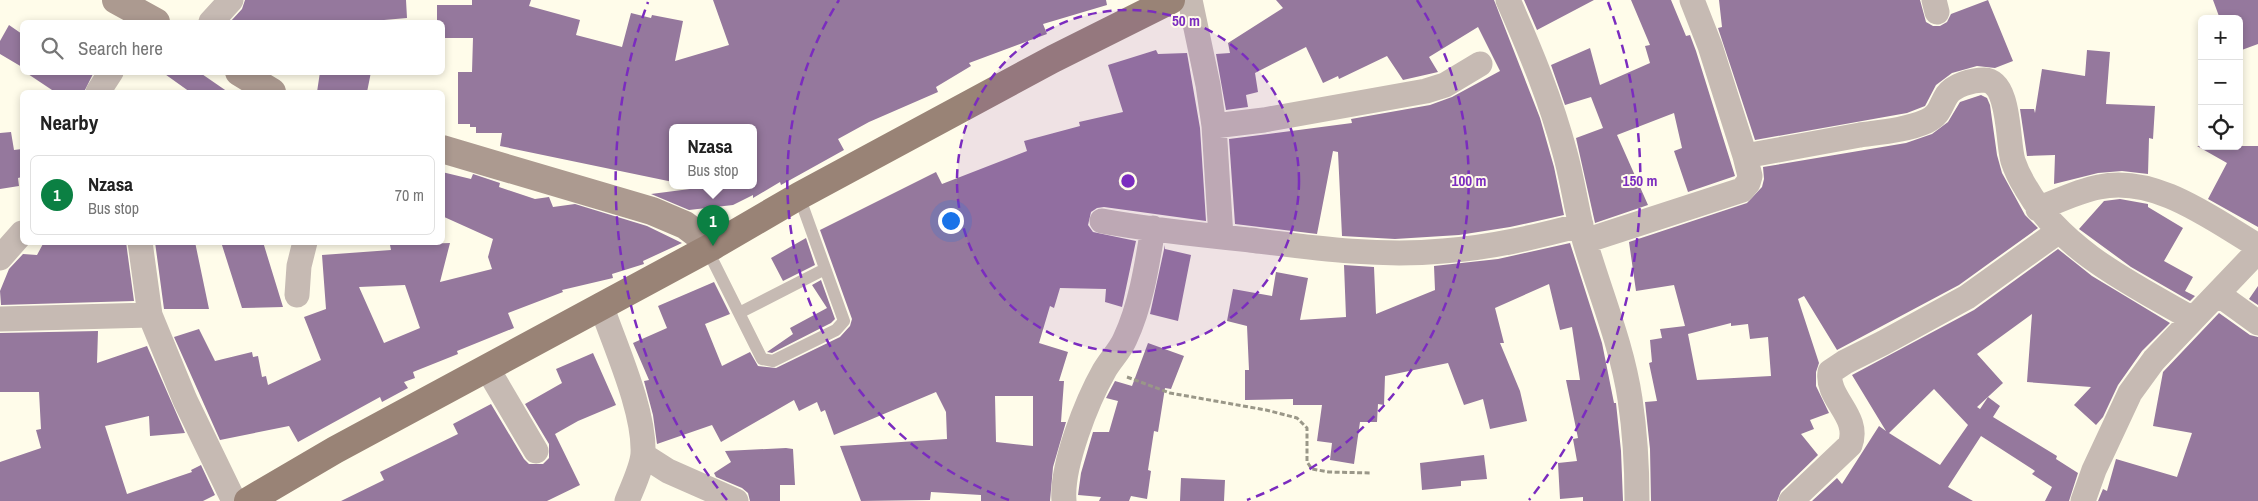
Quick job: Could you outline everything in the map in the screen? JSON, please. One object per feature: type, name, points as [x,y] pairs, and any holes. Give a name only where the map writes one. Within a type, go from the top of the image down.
[{"type":"main road","points":[[116,0],[147,20]]},
{"type":"main road","points":[[248,501],[335,450],[601,305],[710,248],[799,196],[1053,59],[1171,0]]},
{"type":"main road","points":[[445,150],[652,211],[685,225],[710,248]]},
{"type":"street","points":[[213,20],[232,0]]},
{"type":"street","points":[[1190,0],[1208,85],[1214,126],[1220,237]]},
{"type":"street","points":[[1508,0],[1529,47],[1564,150],[1583,233],[1611,324],[1630,397],[1637,473],[1637,501]]},
{"type":"street","points":[[1102,221],[1220,237],[1355,252],[1441,252],[1583,233],[1742,190],[1748,183],[1750,176],[1745,156],[1710,46],[1692,0]]},
{"type":"street","points":[[1214,126],[1264,120],[1426,91],[1445,85],[1480,64]]},
{"type":"street","points":[[99,90],[109,75]]},
{"type":"street","points":[[1745,156],[1891,130],[1928,121],[1940,112],[1947,94],[1958,86],[1974,81],[1986,80],[1996,86],[2003,100],[2012,160],[2038,209],[2059,231],[2130,283],[2193,319]]},
{"type":"street","points":[[2038,209],[2100,187],[2149,189],[2178,200],[2258,246]]},
{"type":"street","points":[[1064,501],[1066,482],[1079,425],[1105,369],[1125,340],[1134,314],[1153,228]]},
{"type":"street","points":[[1791,501],[1850,445],[1854,435],[1829,381],[1830,372],[1845,362],[1884,343],[1966,297],[2059,231]]},
{"type":"street","points":[[0,258],[20,235]]},
{"type":"street","points":[[140,245],[150,315],[185,400],[234,501]]},
{"type":"street","points":[[297,295],[299,266],[304,245]]},
{"type":"street","points":[[2083,501],[2094,470],[2130,393],[2154,360],[2258,251]]},
{"type":"street","points":[[2218,294],[2258,323]]},
{"type":"street","points":[[601,305],[637,412],[643,455],[626,501]]},
{"type":"street","points":[[0,319],[150,315]]},
{"type":"street","points":[[487,368],[536,451]]},
{"type":"street","points":[[643,455],[668,471],[736,501]]},
{"type":"lane","points":[[710,248],[762,359],[773,361],[836,330],[844,321],[799,196]]},
{"type":"lane","points":[[739,313],[825,269]]},
{"type":"path","points":[[1105,369],[1170,393],[1266,410],[1298,418],[1307,428],[1309,445],[1307,462],[1312,469],[1329,472],[1372,473]]},
{"type":"building","points":[[245,0],[406,0],[407,18],[384,20],[232,20],[242,9]]},
{"type":"building","points":[[472,0],[531,0],[529,6],[580,20],[576,35],[622,47],[631,13],[651,18],[652,15],[683,21],[675,61],[729,45],[713,0],[1106,0],[1107,5],[1043,24],[1047,34],[969,63],[971,66],[936,87],[938,92],[869,122],[838,139],[844,150],[781,185],[780,182],[753,198],[753,195],[733,205],[689,210],[651,194],[690,189],[757,189],[757,124],[669,124],[669,181],[500,146],[502,133],[476,133],[476,127],[470,127],[470,124],[458,124],[458,72],[472,72],[473,38],[445,38],[445,20],[437,20],[437,5],[472,5]]},
{"type":"building","points":[[1276,0],[1494,0],[1540,118],[1554,167],[1564,215],[1510,227],[1459,235],[1395,239],[1342,236],[1338,152],[1333,151],[1317,234],[1235,224],[1229,139],[1352,123],[1351,119],[1430,105],[1452,97],[1500,71],[1478,27],[1429,57],[1438,72],[1403,80],[1387,56],[1339,79],[1338,76],[1323,83],[1306,47],[1255,73],[1258,92],[1246,95],[1248,107],[1226,110],[1216,54],[1230,53],[1228,43],[1283,8]]},
{"type":"building","points":[[1524,0],[1594,0],[1537,30]]},
{"type":"building","points":[[1631,0],[1671,0],[1686,36],[1690,35],[1696,51],[1735,176],[1688,192],[1674,151],[1682,148],[1674,113],[1617,135],[1648,205],[1595,223],[1576,138],[1603,128],[1591,97],[1565,105],[1551,65],[1590,48],[1600,85],[1650,63],[1645,46],[1650,45]]},
{"type":"building","points":[[1719,0],[1920,0],[1926,22],[1933,26],[1940,26],[1947,22],[1951,14],[1988,0],[2013,61],[1995,68],[1977,66],[1952,73],[1936,85],[1925,106],[1907,113],[1755,140],[1718,28],[1722,27]]},
{"type":"building","points":[[2213,0],[2258,0],[2258,44],[2243,50],[2243,15],[2219,15]]},
{"type":"building","points":[[9,25],[20,33],[20,66],[0,54],[0,41]]},
{"type":"building","points":[[1156,50],[1158,54],[1187,53],[1200,128],[1206,221],[1104,207],[1097,208],[1091,212],[1088,225],[1093,232],[1136,241],[1122,307],[1105,302],[1106,289],[1060,288],[1054,308],[1050,306],[1039,343],[1068,352],[1059,381],[1064,381],[1061,422],[1066,422],[1053,467],[1050,501],[981,501],[981,495],[931,492],[930,500],[861,501],[840,446],[947,439],[946,412],[936,392],[834,435],[825,410],[821,412],[817,402],[799,411],[794,400],[721,442],[712,425],[657,444],[653,415],[644,381],[649,380],[633,343],[667,328],[658,306],[714,282],[730,314],[705,324],[722,366],[750,352],[758,366],[776,368],[840,337],[850,326],[852,319],[820,230],[936,172],[942,184],[1027,151],[1024,141],[1080,126],[1079,122],[1123,112],[1108,65]],"holes":[[[995,396],[1033,396],[1033,446],[996,442]]]},
{"type":"building","points":[[2087,50],[2110,52],[2106,104],[2155,106],[2153,139],[2149,138],[2148,174],[2122,171],[2098,173],[2054,184],[2055,155],[2027,156],[2020,109],[2034,109],[2035,113],[2042,69],[2085,76]]},
{"type":"building","points":[[30,75],[92,75],[85,90],[52,90]]},
{"type":"building","points":[[166,75],[203,75],[225,90],[187,90]]},
{"type":"building","points":[[320,75],[370,75],[367,90],[317,90]]},
{"type":"building","points":[[1981,95],[1987,98],[1990,105],[1997,155],[2002,173],[2025,215],[2038,228],[1959,285],[1837,350],[1804,296],[1798,299],[1819,363],[1816,372],[1816,386],[1829,413],[1810,420],[1814,429],[1801,434],[1818,455],[1781,491],[1777,501],[1651,501],[1650,449],[1645,402],[1657,401],[1649,363],[1652,362],[1650,340],[1662,338],[1660,329],[1685,326],[1674,285],[1636,291],[1629,242],[1747,203],[1762,187],[1764,179],[1763,167],[1906,143],[1932,134],[1948,122],[1960,102]],"holes":[[[1731,323],[1731,326],[1748,324],[1750,339],[1768,337],[1771,376],[1697,380],[1688,334]]]},
{"type":"building","points":[[11,132],[14,150],[20,149],[19,186],[0,189],[0,133]]},
{"type":"building","points":[[2243,146],[2258,146],[2258,227],[2208,199],[2227,163],[2204,150],[2243,150]]},
{"type":"building","points":[[445,173],[471,179],[473,174],[500,183],[499,187],[535,199],[549,197],[553,207],[575,204],[647,226],[682,243],[643,261],[644,264],[612,274],[613,278],[562,290],[563,292],[508,313],[514,328],[457,351],[458,354],[413,372],[415,378],[404,382],[408,388],[382,402],[380,397],[298,442],[289,426],[220,440],[174,337],[199,329],[215,361],[252,352],[253,357],[258,356],[262,377],[266,376],[268,385],[321,360],[304,317],[326,309],[322,255],[391,250],[390,245],[445,245],[445,243],[450,243],[440,282],[492,269],[488,257],[493,239],[445,217]],"holes":[[[405,285],[420,328],[384,343],[359,287]]]},
{"type":"building","points":[[2120,199],[2148,204],[2148,207],[2183,228],[2164,261],[2193,277],[2185,291],[2195,296],[2190,301],[2131,267],[2079,229],[2104,201]]},
{"type":"building","points":[[806,238],[815,265],[783,281],[771,258]]},
{"type":"building","points":[[1570,243],[1602,343],[1614,403],[1616,403],[1621,451],[1623,501],[1583,501],[1583,497],[1560,499],[1558,463],[1577,461],[1573,439],[1578,438],[1566,380],[1580,380],[1572,327],[1560,330],[1549,284],[1495,308],[1504,343],[1500,343],[1520,391],[1527,421],[1490,429],[1483,399],[1464,405],[1448,363],[1385,376],[1384,405],[1378,404],[1377,422],[1360,422],[1354,464],[1330,460],[1332,443],[1317,441],[1322,405],[1293,405],[1293,399],[1245,400],[1245,370],[1249,370],[1247,326],[1227,321],[1233,289],[1272,296],[1276,272],[1308,278],[1300,320],[1346,317],[1344,265],[1374,267],[1376,314],[1435,290],[1434,266],[1498,259]]},
{"type":"building","points":[[42,245],[126,245],[134,301],[1,305],[0,291],[9,269],[23,254],[37,255]]},
{"type":"building","points":[[155,245],[196,245],[209,309],[164,309]]},
{"type":"building","points":[[222,245],[264,245],[283,307],[242,308]]},
{"type":"building","points":[[1165,245],[1165,249],[1191,255],[1178,321],[1150,314]]},
{"type":"building","points":[[2058,249],[2092,276],[2170,323],[2142,351],[2118,385],[2103,417],[2096,425],[2074,405],[2091,387],[2027,382],[2032,314],[1977,354],[2003,383],[1977,407],[1980,409],[1988,397],[2000,406],[1993,417],[2057,456],[2056,459],[2078,473],[2069,501],[2045,501],[2052,487],[2032,474],[2035,471],[1981,436],[1948,487],[1973,501],[1812,501],[1837,478],[1842,484],[1879,426],[1886,431],[1852,375],[1974,310]],"holes":[[[1934,389],[1968,425],[1940,465],[1889,433]]]},
{"type":"building","points":[[821,280],[835,319],[831,323],[772,353],[767,352],[793,334],[790,328],[827,308],[812,285]]},
{"type":"building","points":[[2258,286],[2258,305],[2249,299]]},
{"type":"building","points":[[2219,313],[2250,335],[2258,337],[2258,501],[2098,501],[2103,489],[2107,491],[2116,459],[2177,477],[2192,433],[2153,426],[2163,372]]},
{"type":"building","points":[[98,331],[97,363],[147,346],[185,433],[150,436],[149,416],[105,426],[127,494],[192,472],[191,470],[201,465],[215,495],[203,501],[0,501],[0,462],[41,448],[36,430],[41,429],[39,392],[0,392],[0,333]]},
{"type":"building","points":[[1148,343],[1184,356],[1171,389],[1165,388],[1158,432],[1154,431],[1148,470],[1151,471],[1147,499],[1131,496],[1129,501],[1099,501],[1101,497],[1078,495],[1081,473],[1093,432],[1109,432],[1118,401],[1106,398],[1115,381],[1132,386]]},
{"type":"building","points":[[593,353],[616,405],[578,421],[555,434],[580,485],[547,501],[341,501],[384,480],[380,472],[458,434],[453,424],[491,404],[524,459],[529,464],[543,464],[549,458],[549,444],[525,404],[562,383],[556,369]]},
{"type":"building","points":[[793,449],[795,485],[780,485],[780,501],[750,501],[748,493],[742,488],[716,477],[714,473],[731,462],[725,451]]},
{"type":"building","points":[[1484,455],[1487,479],[1461,481],[1461,486],[1422,490],[1420,463]]},
{"type":"building","points":[[1181,478],[1225,480],[1224,501],[1180,501]]},
{"type":"place","name":"Nzasa","points":[[713,246]]}]
